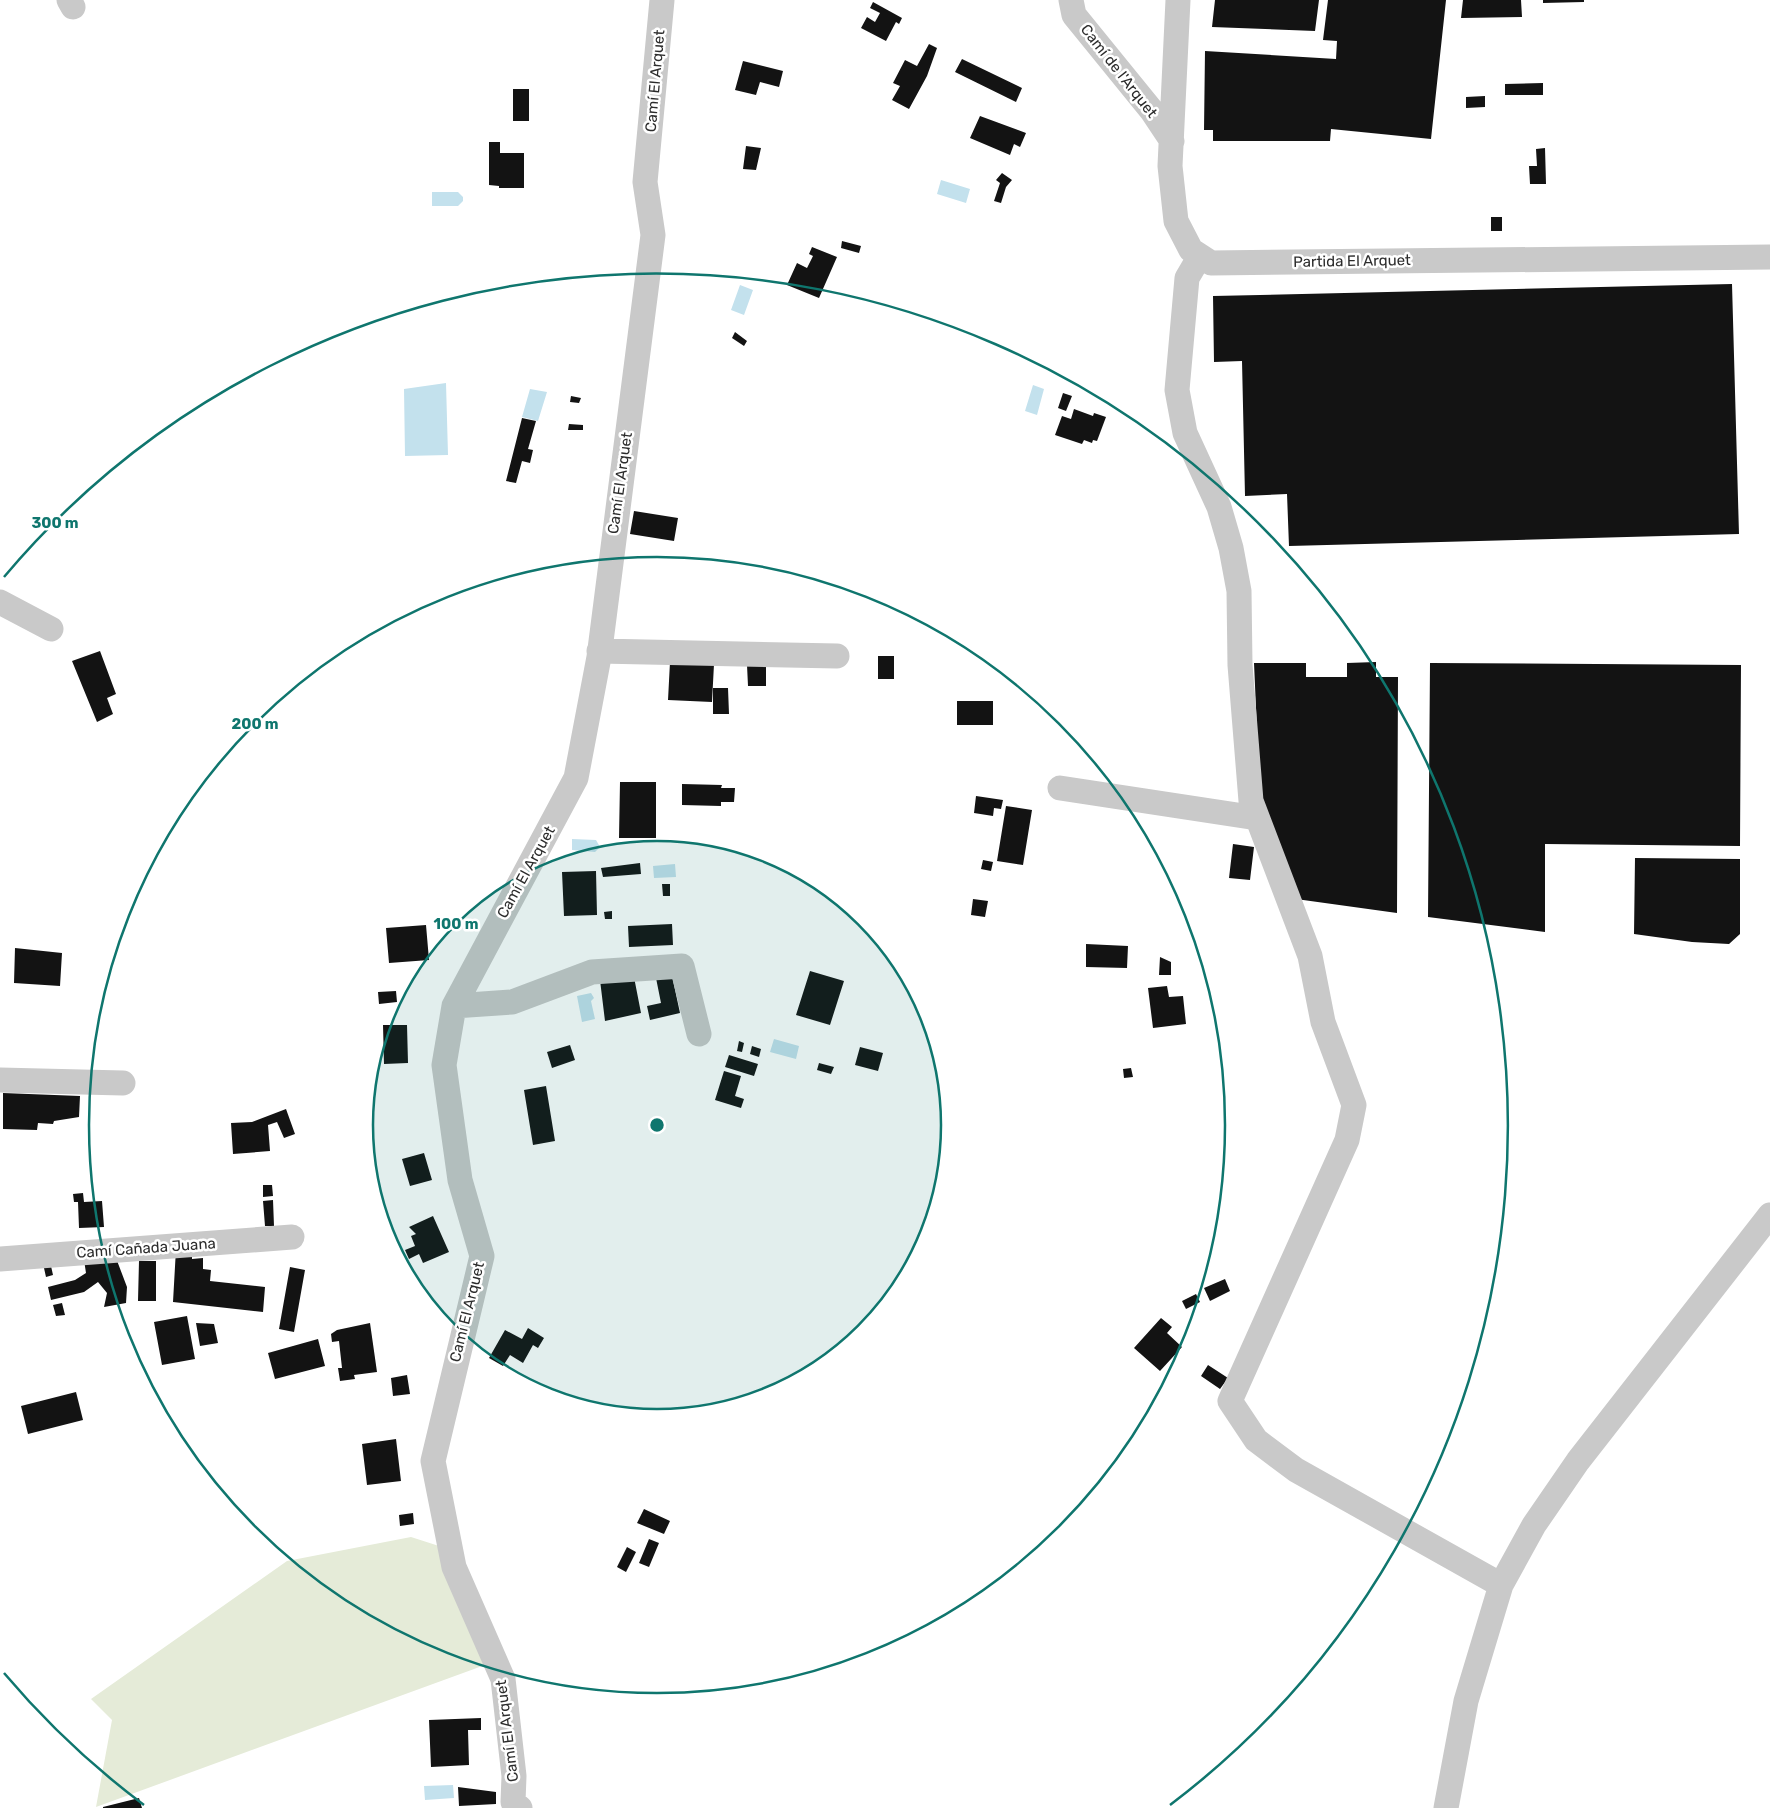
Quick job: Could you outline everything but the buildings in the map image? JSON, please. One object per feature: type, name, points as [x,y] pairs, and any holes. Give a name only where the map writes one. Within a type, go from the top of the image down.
[{"type":"street","name":"Camí El Arquet","points":[[513,1806],[514,1776],[503,1679],[454,1567],[432,1461],[482,1256],[460,1180],[444,1065],[454,1006],[576,778],[600,650],[653,235],[645,182],[662,0]]},
{"type":"street","name":"Camí de l'Arquet","points":[[1071,0],[1074,15],[1152,112],[1172,141]]},
{"type":"street","points":[[1178,0],[1170,166],[1176,221],[1191,250],[1200,256],[1187,278],[1177,390],[1185,434],[1219,507],[1231,548],[1239,591],[1240,665],[1251,801],[1310,956],[1323,1022],[1354,1105],[1347,1140],[1230,1401],[1256,1440],[1296,1470],[1501,1585]]},
{"type":"street","name":"Partida El Arquet","points":[[1200,256],[1211,263],[1770,258]]},
{"type":"street","points":[[0,602],[51,629]]},
{"type":"street","points":[[600,650],[837,656]]},
{"type":"street","points":[[1060,788],[1257,818]]},
{"type":"street","points":[[454,1006],[512,1002],[592,972],[682,966],[699,1034]]},
{"type":"street","points":[[0,1080],[123,1083]]},
{"type":"street","points":[[1446,1808],[1466,1701],[1501,1585],[1534,1525],[1578,1460],[1770,1215]]},
{"type":"street","name":"Camí Cañada Juana","points":[[0,1259],[292,1237]]},
{"type":"green space","points":[[411,1537],[439,1546],[485,1665],[96,1807],[112,1720],[91,1699],[287,1561]]},
{"type":"water","points":[[941,180],[970,189],[966,203],[937,194]]},
{"type":"water","points":[[432,192],[458,192],[463,197],[463,201],[458,206],[432,206]]},
{"type":"water","points":[[740,285],[753,290],[744,315],[731,310]]},
{"type":"water","points":[[446,383],[448,455],[405,456],[404,389]]},
{"type":"water","points":[[1033,385],[1044,389],[1037,415],[1025,411]]},
{"type":"water","points":[[530,389],[547,392],[538,421],[522,417]]},
{"type":"water","points":[[572,839],[596,840],[600,847],[595,852],[572,850]]},
{"type":"water","points":[[675,864],[676,877],[654,878],[653,866]]},
{"type":"water","points":[[591,993],[594,998],[591,1001],[595,1019],[582,1022],[577,996]]},
{"type":"water","points":[[774,1039],[799,1046],[796,1059],[770,1052]]},
{"type":"water","points":[[453,1785],[454,1798],[425,1800],[424,1786]]}]
